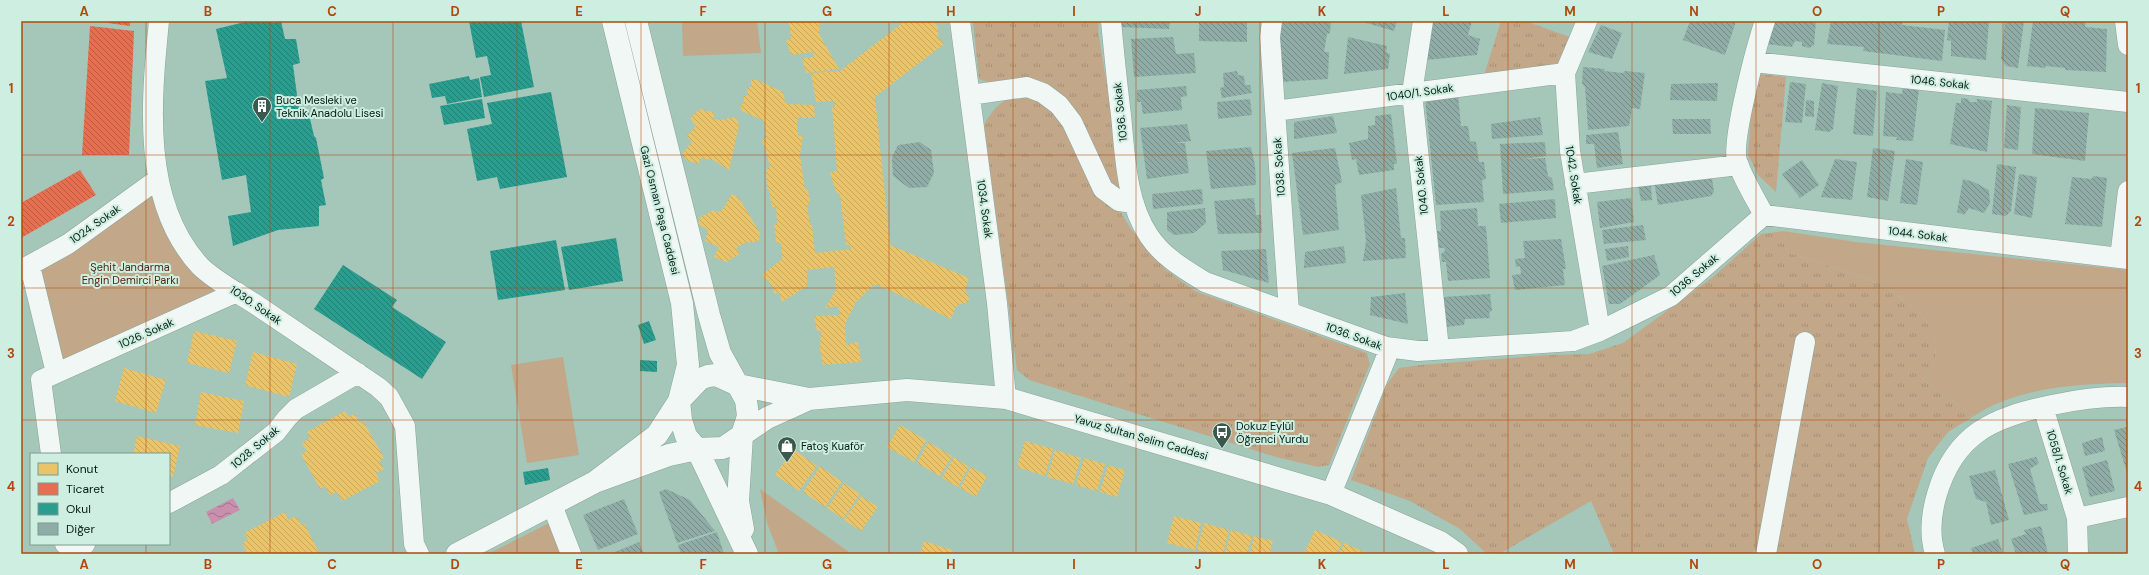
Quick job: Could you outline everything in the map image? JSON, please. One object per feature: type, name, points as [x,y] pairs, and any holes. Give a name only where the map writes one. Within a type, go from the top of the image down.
[{"type":"main road","name":"Gazi Osman Paşa Caddesi","points":[[613,21],[682,303],[688,365],[679,401]]},
{"type":"main road","name":"Gazi Osman Paşa Caddesi","points":[[636,21],[709,315],[720,353],[738,384]]},
{"type":"main road","points":[[595,482],[656,434],[679,401],[700,380],[708,376],[724,378],[738,384],[809,399]]},
{"type":"main road","points":[[738,384],[746,400],[748,416],[742,434],[738,501],[747,554]]},
{"type":"main road","name":"Yavuz Sultan Selim Caddesi","points":[[809,399],[907,390],[1006,398],[1331,494],[1440,542],[1458,554]]},
{"type":"main road","points":[[457,554],[595,482],[669,455],[697,449],[723,448],[767,418],[809,399]]},
{"type":"main road","points":[[679,401],[681,420],[686,436],[697,449],[747,554]]},
{"type":"street","name":"1030. Sokak","points":[[159,21],[152,106],[154,141],[158,179],[176,232],[201,267],[378,386],[388,397],[405,426],[414,544],[419,554]]},
{"type":"street","name":"1034. Sokak","points":[[960,21],[997,303],[1006,398]]},
{"type":"street","name":"1036. Sokak","points":[[1111,21],[1124,148],[1135,211],[1149,236],[1164,254],[1181,268],[1205,282],[1390,348],[1418,351],[1573,341],[1600,331],[1671,296],[1764,215]]},
{"type":"street","name":"1038. Sokak","points":[[1272,21],[1270,37],[1289,312]]},
{"type":"street","name":"1040. Sokak","points":[[1423,21],[1412,93],[1439,350]]},
{"type":"street","name":"1042. Sokak","points":[[1587,21],[1565,73],[1570,151],[1600,331]]},
{"type":"street","points":[[1764,215],[1736,160],[1738,134],[1753,62],[1765,21]]},
{"type":"street","points":[[2125,21],[2128,45]]},
{"type":"street","name":"1046. Sokak","points":[[1753,62],[2128,102]]},
{"type":"street","name":"1040/1. Sokak","points":[[1275,111],[1565,73]]},
{"type":"street","points":[[970,95],[1027,87],[1043,93],[1059,105],[1072,122],[1103,189],[1119,201],[1134,203]]},
{"type":"street","points":[[1575,184],[1739,165]]},
{"type":"street","name":"1024. Sokak","points":[[56,374],[25,268],[68,244],[158,179]]},
{"type":"street","points":[[2124,259],[2128,191]]},
{"type":"street","name":"1044. Sokak","points":[[1764,215],[2124,259]]},
{"type":"street","name":"1026. Sokak","points":[[56,374],[237,292]]},
{"type":"street","points":[[1766,554],[1805,342]]},
{"type":"street","points":[[1331,494],[1390,348]]},
{"type":"street","name":"1028. Sokak","points":[[170,501],[221,475],[276,432],[296,409],[358,373]]},
{"type":"street","points":[[51,453],[41,380],[56,374]]},
{"type":"street","points":[[1935,554],[1931,532],[1933,510],[1944,473],[1956,453],[1974,436],[1992,422],[2003,417],[2077,400],[2128,397]]},
{"type":"street","name":"1058/1. Sokak","points":[[2043,407],[2077,518],[2078,554]]},
{"type":"street","points":[[552,505],[571,554]]},
{"type":"street","points":[[2077,518],[2128,507]]},
{"type":"street","points":[[66,545],[73,550],[82,545]]},
{"type":"green space","points":[[682,21],[757,21],[761,53],[683,56]]},
{"type":"green space","points":[[973,21],[1099,21],[1098,30],[1124,192],[1109,188],[1064,100],[1045,82],[1024,77],[990,83],[979,79]]},
{"type":"green space","points":[[1501,21],[1525,21],[1570,37],[1557,65],[1484,75]]},
{"type":"green space","points":[[1760,74],[1786,77],[1776,192],[1759,176],[1748,155],[1751,113]]},
{"type":"green space","points":[[1023,95],[1038,100],[1055,111],[1074,139],[1096,193],[1120,211],[1131,229],[1165,269],[1195,291],[1367,353],[1370,364],[1329,465],[1318,467],[1276,457],[1029,380],[1017,370],[984,125],[991,113],[999,104],[1009,98]]},
{"type":"green space","name":"Şehit Jandarma Engin Demirci Parkı","points":[[158,179],[176,232],[229,287],[56,373],[30,266]]},
{"type":"green space","points":[[1783,231],[1787,252],[1884,285],[1919,312],[1934,331],[1936,359],[1923,380],[1974,416],[1948,432],[1928,458],[1907,519],[1915,554],[1772,554],[1765,545],[1749,554],[1614,554],[1591,501],[1499,554],[1487,554],[1460,529],[1410,501],[1351,480],[1387,384],[1399,368],[1547,355],[1589,354],[1623,343],[1713,277],[1761,234]]},
{"type":"green space","points":[[1783,231],[1856,242],[2128,270],[2128,383],[2068,386],[2029,393],[1991,406],[1974,416],[1923,380],[1936,359],[1934,331],[1919,312],[1884,285],[1787,252]]},
{"type":"green space","points":[[563,357],[579,455],[527,463],[511,365]]},
{"type":"green space","points":[[760,489],[852,554],[779,554],[767,523]]},
{"type":"green space","points":[[551,522],[563,554],[488,554]]},
{"type":"water","points":[[233,498],[240,510],[212,524],[206,512]]},
{"type":"building: Konut","points":[[789,21],[819,21],[819,34],[839,69],[806,73],[802,58],[814,57],[813,52],[791,55],[786,40],[791,39]]},
{"type":"building: Konut","points":[[905,21],[933,21],[938,27],[938,37],[944,44],[875,97],[890,245],[969,278],[965,290],[969,297],[968,302],[956,306],[951,319],[878,285],[874,285],[856,302],[845,324],[846,345],[858,342],[861,362],[823,365],[820,349],[821,331],[817,331],[814,316],[840,315],[838,306],[825,308],[836,290],[834,267],[807,270],[807,286],[782,302],[779,292],[774,294],[773,286],[769,286],[769,280],[763,279],[764,273],[782,259],[781,243],[776,242],[774,225],[777,224],[776,207],[772,207],[769,190],[767,189],[766,171],[770,166],[762,139],[766,138],[764,121],[742,111],[740,105],[744,103],[744,96],[748,95],[747,87],[751,87],[751,80],[757,80],[783,92],[786,104],[814,105],[815,118],[797,118],[798,136],[803,135],[800,155],[805,189],[808,190],[810,204],[807,205],[810,225],[812,225],[815,253],[851,249],[850,245],[846,245],[840,194],[836,192],[830,173],[837,170],[832,107],[835,107],[834,101],[816,102],[811,73],[840,71]]},
{"type":"building: Konut","points":[[700,109],[715,113],[713,119],[721,120],[736,117],[739,126],[729,170],[713,160],[700,158],[699,164],[686,160],[682,154],[692,142],[687,136],[696,126],[690,118]]},
{"type":"building: Konut","points":[[732,194],[739,198],[760,233],[759,241],[745,243],[736,248],[740,254],[726,262],[714,257],[719,247],[705,241],[708,230],[698,224],[700,217],[714,210],[716,213],[723,209]]},
{"type":"building: Konut","points":[[194,331],[237,341],[229,373],[187,363]]},
{"type":"building: Konut","points":[[253,352],[297,364],[289,397],[245,385]]},
{"type":"building: Konut","points":[[124,368],[166,380],[156,413],[115,401]]},
{"type":"building: Konut","points":[[201,392],[244,401],[238,433],[195,425]]},
{"type":"building: Konut","points":[[345,411],[348,417],[355,414],[360,423],[363,421],[384,458],[379,461],[384,469],[376,473],[380,481],[342,501],[337,492],[330,495],[325,486],[320,489],[301,454],[307,451],[302,443],[310,438],[307,432]]},
{"type":"building: Konut","points":[[900,425],[926,440],[914,462],[887,447]]},
{"type":"building: Konut","points":[[137,436],[180,446],[173,477],[170,476],[170,453],[133,453]]},
{"type":"building: Konut","points":[[1025,441],[1053,449],[1045,476],[1017,467]]},
{"type":"building: Konut","points":[[928,442],[952,456],[940,476],[917,463]]},
{"type":"building: Konut","points":[[793,449],[817,466],[799,491],[775,475]]},
{"type":"building: Konut","points":[[1055,450],[1081,458],[1073,484],[1047,477]]},
{"type":"building: Konut","points":[[954,457],[969,467],[958,487],[942,478]]},
{"type":"building: Konut","points":[[1084,458],[1105,464],[1097,491],[1076,485]]},
{"type":"building: Konut","points":[[1108,465],[1125,470],[1117,497],[1100,492]]},
{"type":"building: Konut","points":[[820,466],[842,482],[825,507],[803,492]]},
{"type":"building: Konut","points":[[971,467],[987,476],[976,497],[960,488]]},
{"type":"building: Konut","points":[[844,483],[860,494],[843,519],[827,508]]},
{"type":"building: Konut","points":[[861,496],[878,507],[861,531],[844,520]]},
{"type":"building: Konut","points":[[285,512],[288,520],[296,516],[301,525],[304,523],[320,554],[242,554],[247,552],[242,543],[248,540],[244,533]]},
{"type":"building: Konut","points":[[1174,516],[1201,523],[1195,550],[1167,543]]},
{"type":"building: Konut","points":[[1204,523],[1229,530],[1223,554],[1197,550]]},
{"type":"building: Konut","points":[[1231,530],[1252,536],[1247,554],[1225,554]]},
{"type":"building: Konut","points":[[1315,530],[1342,542],[1337,554],[1304,554]]},
{"type":"building: Konut","points":[[1254,536],[1273,541],[1269,554],[1250,554]]},
{"type":"building: Konut","points":[[924,541],[952,550],[951,554],[920,554]]},
{"type":"building: Konut","points":[[1344,543],[1369,554],[1339,554]]},
{"type":"building: Ticaret","points":[[108,21],[130,21],[130,26],[108,23]]},
{"type":"building: Ticaret","points":[[90,26],[134,31],[129,155],[82,155]]},
{"type":"building: Ticaret","points":[[80,170],[96,195],[21,238],[21,203]]},
{"type":"building: Okul","name":"Buca Mesleki ve Teknik Anadolu Lisesi","points":[[272,21],[273,23],[281,21],[285,39],[296,39],[300,63],[293,65],[299,110],[308,110],[314,136],[316,138],[324,178],[321,180],[326,205],[319,206],[319,226],[278,230],[233,246],[228,216],[251,212],[246,175],[222,180],[205,81],[227,78],[216,29],[245,22]]},
{"type":"building: Okul","points":[[469,21],[521,21],[534,87],[484,97],[480,77],[491,75],[487,56],[476,58]]},
{"type":"building: Okul","points":[[469,76],[470,80],[479,78],[482,97],[447,104],[445,96],[432,98],[429,84]]},
{"type":"building: Okul","points":[[551,92],[567,177],[500,189],[497,177],[477,181],[467,129],[492,124],[487,103]]},
{"type":"building: Okul","points":[[482,99],[485,118],[444,125],[440,106]]},
{"type":"building: Okul","points":[[616,238],[623,281],[569,290],[561,247]]},
{"type":"building: Okul","points":[[556,240],[565,290],[498,300],[490,251]]},
{"type":"building: Okul","points":[[343,265],[397,300],[392,307],[446,342],[422,379],[314,309]]},
{"type":"building: Okul","points":[[649,321],[656,340],[644,344],[638,325]]},
{"type":"building: Okul","points":[[640,360],[657,361],[657,372],[640,371]]},
{"type":"building: Okul","points":[[548,468],[550,480],[525,485],[523,472]]},
{"type":"building: Diğer","points":[[1121,21],[1170,21],[1169,29],[1121,27]]},
{"type":"building: Diğer","points":[[1199,21],[1247,21],[1247,42],[1199,41]]},
{"type":"building: Diğer","points":[[1280,21],[1331,21],[1330,33],[1327,34],[1324,52],[1329,52],[1328,79],[1281,82],[1282,50],[1276,49]]},
{"type":"building: Diğer","points":[[1360,21],[1397,21],[1394,31]]},
{"type":"building: Diğer","points":[[1430,21],[1472,21],[1468,35],[1480,39],[1477,55],[1426,60],[1433,25],[1429,23]]},
{"type":"building: Diğer","points":[[1690,21],[1736,21],[1725,55],[1683,40]]},
{"type":"building: Diğer","points":[[1774,21],[1816,21],[1814,45],[1809,48],[1802,46],[1802,42],[1795,41],[1792,47],[1766,44]]},
{"type":"building: Diğer","points":[[1831,21],[1902,21],[1902,25],[1945,30],[1942,61],[1863,51],[1864,47],[1827,44]]},
{"type":"building: Diğer","points":[[1949,21],[1989,21],[1986,60],[1951,56],[1951,41],[1947,40]]},
{"type":"building: Diğer","points":[[2005,21],[2024,21],[2018,68],[2006,66],[2001,58]]},
{"type":"building: Diğer","points":[[2033,21],[2086,21],[2085,27],[2107,29],[2106,72],[2065,70],[2065,68],[2046,66],[2045,68],[2027,66]]},
{"type":"building: Diğer","points":[[1601,25],[1622,33],[1612,59],[1588,52]]},
{"type":"building: Diğer","points":[[1173,37],[1176,54],[1194,53],[1196,73],[1134,77],[1131,39]]},
{"type":"building: Diğer","points":[[1348,37],[1387,46],[1386,52],[1390,54],[1388,69],[1344,74]]},
{"type":"building: Diğer","points":[[1583,67],[1605,69],[1604,71],[1623,73],[1625,71],[1645,73],[1640,109],[1632,108],[1629,126],[1588,130],[1585,87],[1582,83]]},
{"type":"building: Diğer","points":[[1237,71],[1238,75],[1244,76],[1245,85],[1250,85],[1252,93],[1222,98],[1220,88],[1224,87],[1223,73]]},
{"type":"building: Diğer","points":[[1790,82],[1806,84],[1802,123],[1785,122]]},
{"type":"building: Diğer","points":[[1718,83],[1717,101],[1670,100],[1671,84]]},
{"type":"building: Diğer","points":[[1822,83],[1838,86],[1833,129],[1829,132],[1815,130]]},
{"type":"building: Diğer","points":[[1186,86],[1187,96],[1181,97],[1182,110],[1143,114],[1141,102],[1137,102],[1137,90]]},
{"type":"building: Diğer","points":[[1903,87],[1919,89],[1913,141],[1896,140],[1897,137],[1883,136],[1886,92],[1902,94]]},
{"type":"building: Diğer","points":[[1857,88],[1877,91],[1873,136],[1853,134]]},
{"type":"building: Diğer","points":[[1458,95],[1461,126],[1468,126],[1470,141],[1476,142],[1479,162],[1484,162],[1486,179],[1482,180],[1484,202],[1436,205],[1425,99]]},
{"type":"building: Diğer","points":[[1961,98],[1968,99],[1970,102],[1977,102],[1977,99],[1992,101],[1987,152],[1950,144],[1956,103],[1961,103]]},
{"type":"building: Diğer","points":[[1250,99],[1252,115],[1218,119],[1217,102]]},
{"type":"building: Diğer","points":[[1806,100],[1814,101],[1814,117],[1805,116]]},
{"type":"building: Diğer","points":[[2007,105],[2021,107],[2018,150],[2004,148]]},
{"type":"building: Diğer","points":[[2035,108],[2089,113],[2085,161],[2032,154]]},
{"type":"building: Diğer","points":[[1391,114],[1397,164],[1394,164],[1394,170],[1359,175],[1356,159],[1352,160],[1349,143],[1368,139],[1368,126],[1375,125],[1375,116]]},
{"type":"building: Diğer","points":[[1333,116],[1337,133],[1294,139],[1294,122]]},
{"type":"building: Diğer","points":[[1540,117],[1543,135],[1492,139],[1491,124]]},
{"type":"building: Diğer","points":[[1672,119],[1710,119],[1711,134],[1673,134]]},
{"type":"building: Diğer","points":[[1187,124],[1191,141],[1174,143],[1185,143],[1189,173],[1147,179],[1140,128]]},
{"type":"building: Diğer","points":[[1618,132],[1623,164],[1597,168],[1594,144],[1586,144],[1586,135]]},
{"type":"building: Diğer","points":[[920,142],[931,150],[934,173],[927,187],[909,188],[893,176],[892,157],[898,145]]},
{"type":"building: Diğer","points":[[1545,142],[1546,156],[1523,159],[1545,158],[1548,176],[1552,178],[1554,190],[1503,194],[1500,144]]},
{"type":"building: Diğer","points":[[1251,147],[1255,165],[1256,185],[1211,189],[1206,151]]},
{"type":"building: Diğer","points":[[1335,148],[1342,182],[1335,185],[1339,230],[1303,235],[1292,153]]},
{"type":"building: Diğer","points":[[1873,148],[1895,151],[1888,201],[1867,197]]},
{"type":"building: Diğer","points":[[1835,159],[1857,162],[1852,200],[1821,197]]},
{"type":"building: Diğer","points":[[1906,159],[1923,162],[1917,205],[1900,203]]},
{"type":"building: Diğer","points":[[1802,160],[1819,185],[1800,198],[1782,174]]},
{"type":"building: Diğer","points":[[1997,164],[2016,167],[2011,211],[2006,216],[1992,214]]},
{"type":"building: Diğer","points":[[1711,172],[1714,192],[1711,196],[1658,205],[1654,181]]},
{"type":"building: Diğer","points":[[2019,174],[2037,177],[2032,218],[2014,214]]},
{"type":"building: Diğer","points":[[2094,176],[2107,178],[2102,227],[2065,224],[2072,177],[2091,179]]},
{"type":"building: Diğer","points":[[1963,179],[1974,182],[1989,190],[1990,203],[1984,213],[1969,208],[1964,215],[1957,212]]},
{"type":"building: Diğer","points":[[1651,185],[1652,200],[1641,201],[1638,186]]},
{"type":"building: Diğer","points":[[1396,188],[1401,238],[1405,238],[1406,258],[1363,261],[1366,241],[1361,195]]},
{"type":"building: Diğer","points":[[1202,189],[1203,204],[1153,209],[1152,194]]},
{"type":"building: Diğer","points":[[1254,198],[1256,215],[1261,215],[1262,233],[1218,234],[1214,201]]},
{"type":"building: Diğer","points":[[1631,198],[1634,222],[1600,228],[1597,202]]},
{"type":"building: Diğer","points":[[1555,199],[1556,218],[1501,223],[1499,204]]},
{"type":"building: Diğer","points":[[1205,208],[1206,223],[1194,233],[1174,235],[1167,230],[1167,212]]},
{"type":"building: Diğer","points":[[1477,208],[1478,226],[1486,226],[1490,278],[1448,281],[1446,262],[1442,262],[1441,254],[1445,251],[1444,248],[1439,248],[1437,231],[1441,231],[1440,211]]},
{"type":"building: Diğer","points":[[1643,225],[1646,240],[1604,244],[1602,230]]},
{"type":"building: Diğer","points":[[1561,239],[1566,269],[1563,269],[1565,285],[1515,290],[1512,275],[1521,274],[1520,266],[1516,267],[1515,259],[1525,258],[1523,241]]},
{"type":"building: Diğer","points":[[1344,246],[1346,263],[1304,268],[1305,252]]},
{"type":"building: Diğer","points":[[1628,246],[1629,257],[1607,261],[1605,249]]},
{"type":"building: Diğer","points":[[1266,249],[1269,283],[1223,270],[1221,251]]},
{"type":"building: Diğer","points":[[1654,255],[1660,275],[1620,304],[1609,304],[1602,266]]},
{"type":"building: Diğer","points":[[1405,293],[1408,324],[1370,315],[1371,297]]},
{"type":"building: Diğer","points":[[1490,294],[1492,311],[1489,312],[1490,318],[1465,319],[1464,325],[1445,327],[1443,297]]},
{"type":"building: Diğer","points":[[2128,420],[2128,476],[2114,430],[2127,427],[2126,421]]},
{"type":"building: Diğer","points":[[2102,437],[2105,451],[2085,456],[2082,443]]},
{"type":"building: Diğer","points":[[2036,457],[2039,463],[2030,469],[2040,504],[2047,504],[2048,510],[2024,515],[2008,464]]},
{"type":"building: Diğer","points":[[2107,460],[2115,491],[2090,497],[2082,467]]},
{"type":"building: Diğer","points":[[1995,470],[2009,520],[1991,525],[1986,502],[1976,499],[1969,476]]},
{"type":"building: Diğer","points":[[666,489],[690,500],[715,531],[677,543],[659,492]]},
{"type":"building: Diğer","points":[[624,499],[638,534],[598,550],[583,515]]},
{"type":"building: Diğer","points":[[2041,526],[2048,553],[2016,554],[2011,539],[2026,534],[2024,530]]},
{"type":"building: Diğer","points":[[717,532],[724,554],[681,554],[678,545]]},
{"type":"building: Diğer","points":[[1998,539],[2003,554],[1974,554],[1971,548]]},
{"type":"building: Diğer","points":[[639,542],[644,554],[610,554]]},
{"type":"place","name":"Buca Mesleki ve Teknik Anadolu Lisesi","points":[[262,123]]},
{"type":"place","name":"Dokuz Eylül Öğrenci Yurdu","points":[[1222,449]]},
{"type":"place","name":"Fatoş Kuaför","points":[[787,463]]}]
